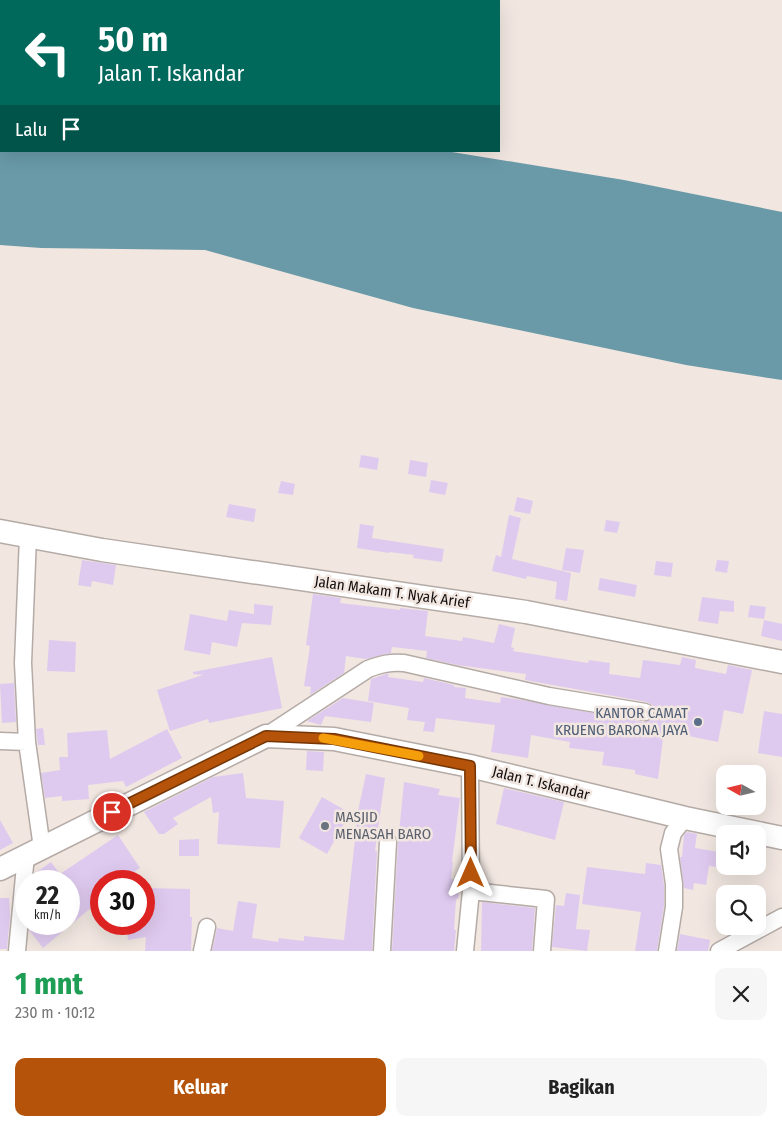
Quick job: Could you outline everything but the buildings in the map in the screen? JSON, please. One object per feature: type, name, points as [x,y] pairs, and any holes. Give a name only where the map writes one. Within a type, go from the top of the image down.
[{"type":"street","name":"Jalan Makam T. Nyak Arief","points":[[0,531],[102,550],[526,612],[782,662]]},
{"type":"street","points":[[17,951],[34,851],[26,742],[23,663],[28,536]]},
{"type":"street","points":[[266,736],[368,669],[392,662],[404,663],[549,696],[645,712]]},
{"type":"street","name":"Jalan T. Iskandar","points":[[0,869],[266,736],[334,739],[470,766],[685,818],[782,838]]},
{"type":"street","points":[[0,741],[26,742]]},
{"type":"street","points":[[465,951],[471,891],[470,766]]},
{"type":"street","points":[[667,951],[674,907],[674,884],[669,849],[673,833],[685,818]]},
{"type":"street","points":[[382,951],[388,842]]},
{"type":"street","points":[[471,891],[546,899],[542,951]]},
{"type":"street","points":[[719,951],[782,917]]},
{"type":"street","points":[[202,951],[207,927]]},
{"type":"water","points":[[0,152],[452,152],[624,180],[782,212],[782,380],[686,365],[413,308],[205,250],[41,248],[0,245]]},
{"type":"slow traffic","points":[[323,738],[419,756]]},
{"type":"place","name":"KANTOR CAMAT KRUENG BARONA JAYA","points":[[698,722]]},
{"type":"place","name":"MASJID MENASAH BARO","points":[[325,826]]},
{"type":"route","points":[[112,812],[266,736],[334,739],[470,766],[471,873]]}]
